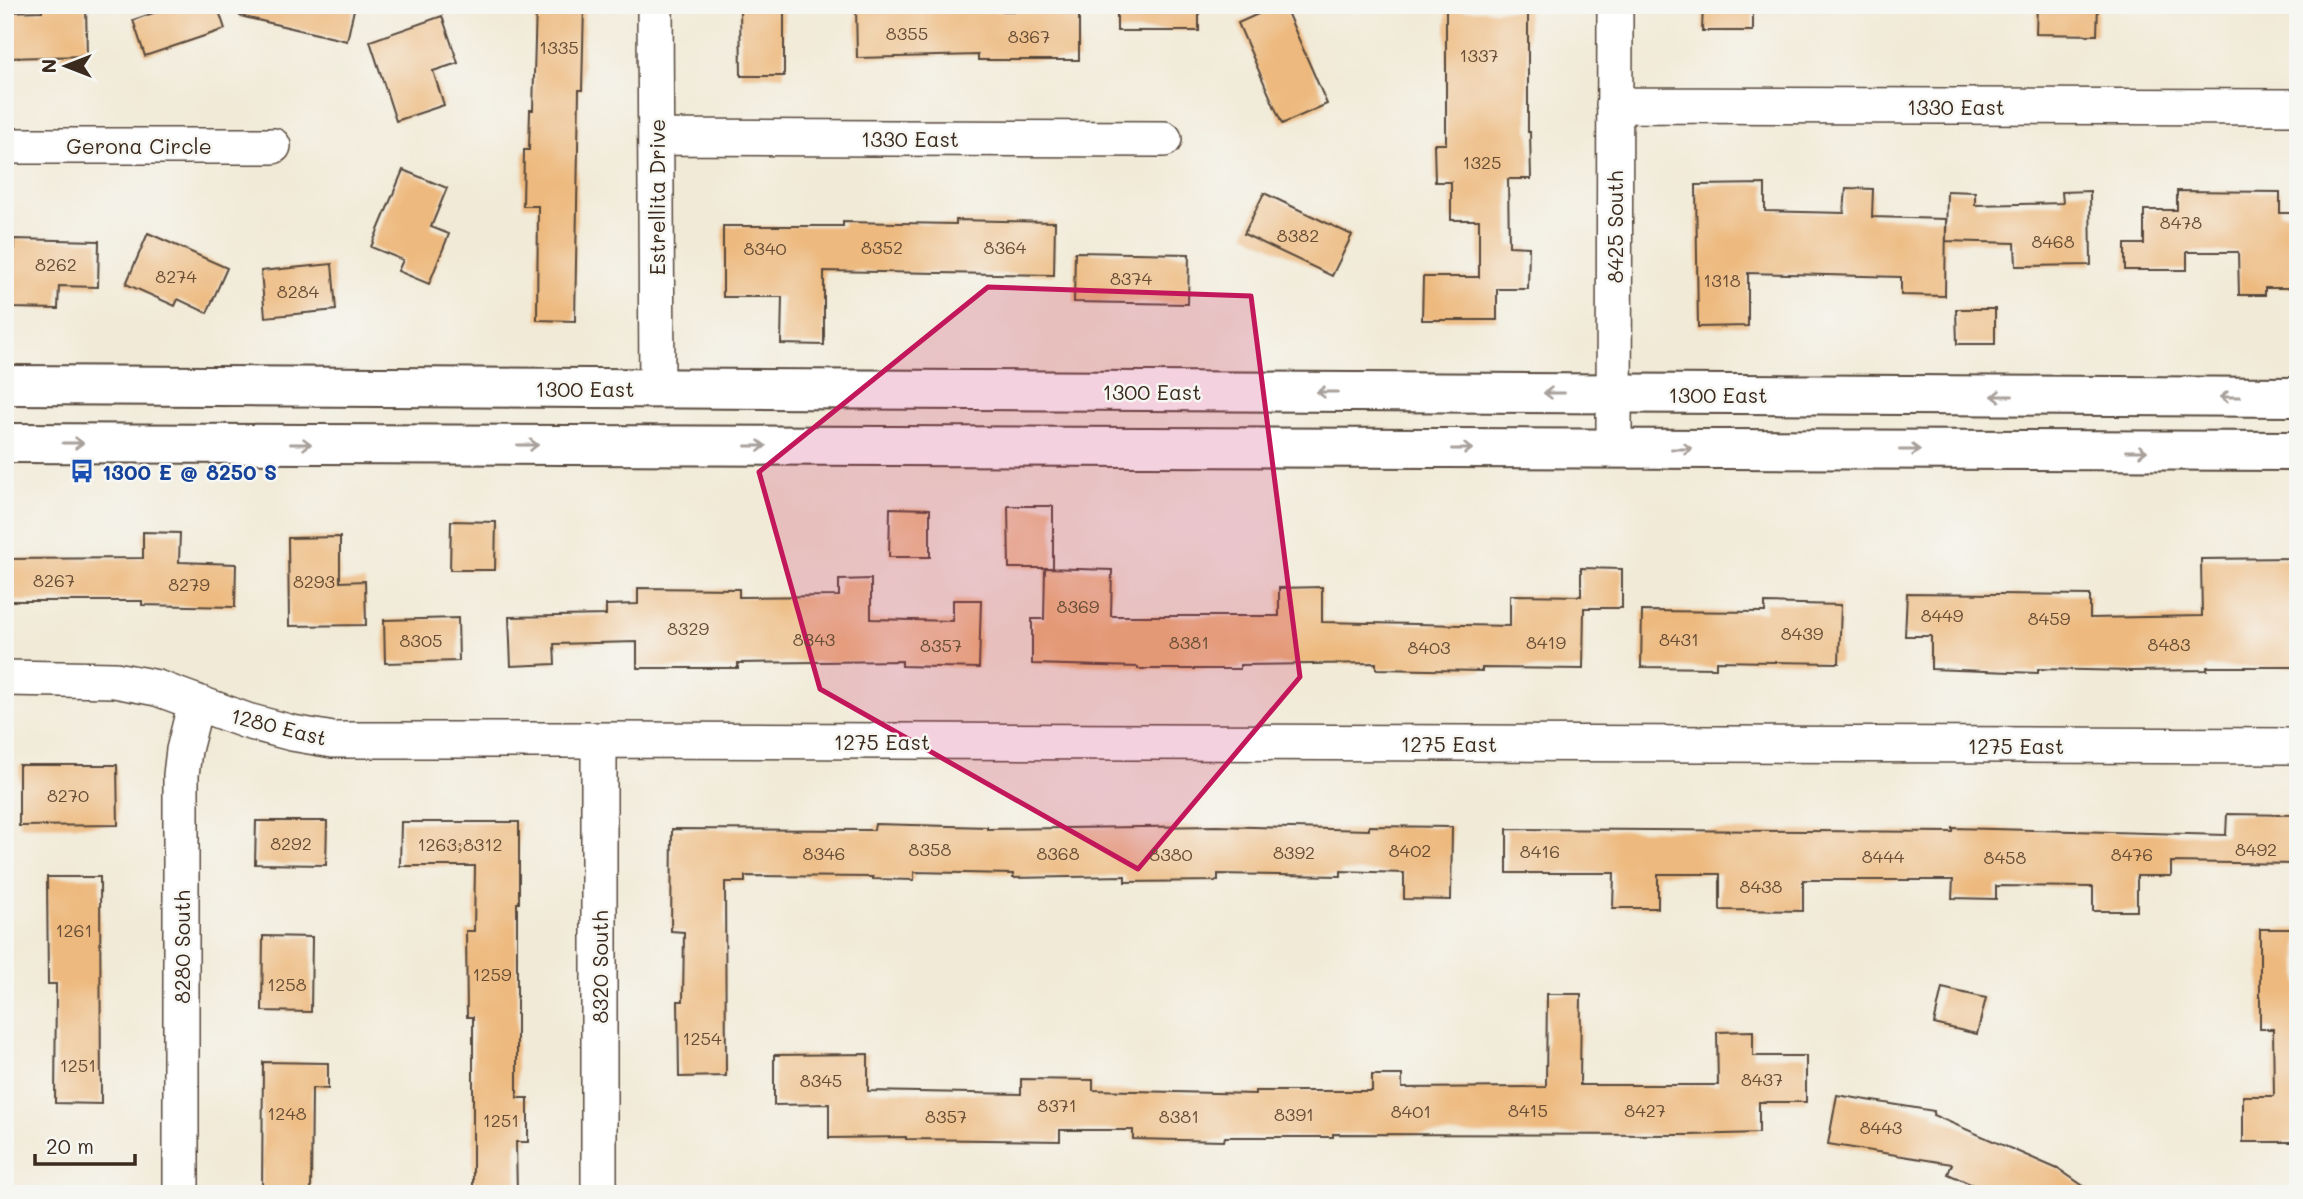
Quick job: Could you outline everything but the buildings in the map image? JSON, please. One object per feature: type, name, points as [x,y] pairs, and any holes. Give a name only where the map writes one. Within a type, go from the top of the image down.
[{"type":"main road","name":"1300 East","points":[[5,385],[2298,397]]},
{"type":"main road","points":[[5,443],[2298,451]]},
{"type":"street","name":"Estrellita Drive","points":[[655,5],[657,389]]},
{"type":"street","name":"8425 South","points":[[1614,449],[1615,5]]},
{"type":"street","name":"1330 East","points":[[1614,105],[2298,107]]},
{"type":"street","name":"1330 East","points":[[656,137],[1164,139]]},
{"type":"street","name":"Gerona Circle","points":[[5,146],[273,146]]},
{"type":"street","name":"1280 East","points":[[5,678],[115,680],[157,688],[247,721],[333,740],[599,740]]},
{"type":"street","name":"8280 South","points":[[181,1194],[181,775],[196,702]]},
{"type":"street","name":"1275 East","points":[[599,740],[2298,746]]},
{"type":"street","name":"8320 South","points":[[599,740],[599,1194]]},
{"type":"highlighted area","points":[[988,287],[1251,296],[1300,677],[1138,869],[820,689],[759,472]]},
{"type":"place","name":"1300 E @ 8250 S","points":[[82,471]]}]
